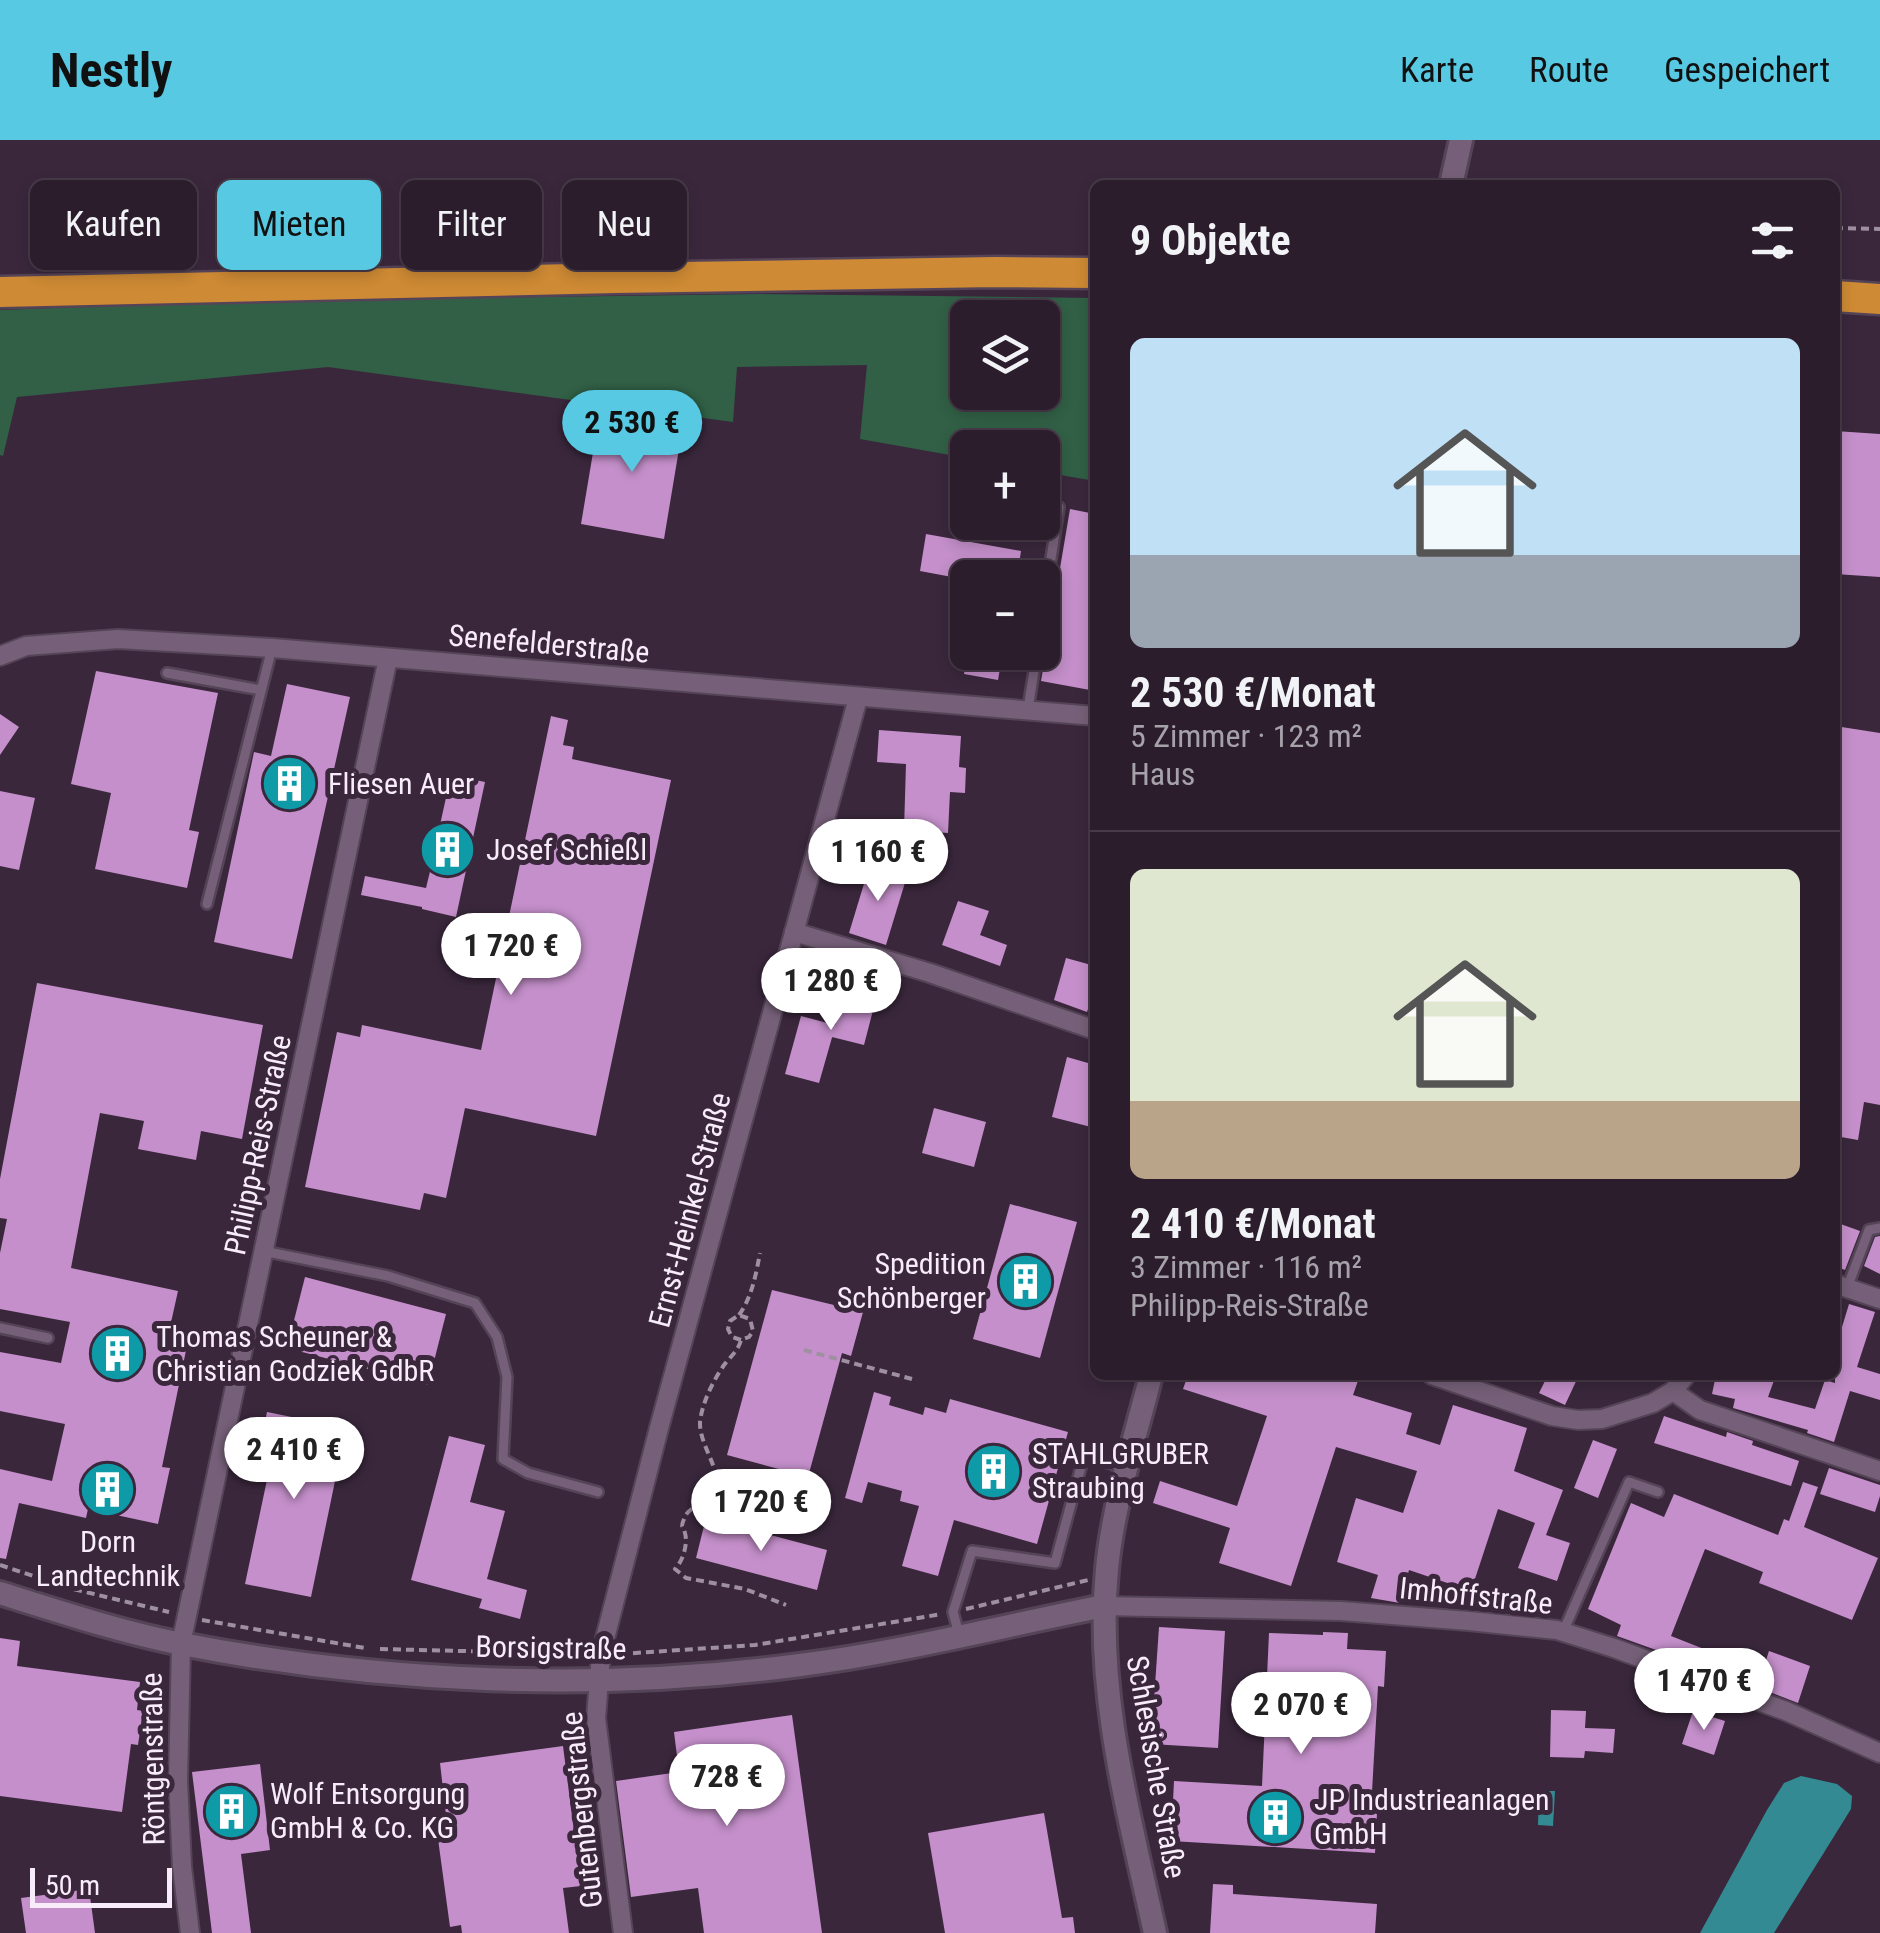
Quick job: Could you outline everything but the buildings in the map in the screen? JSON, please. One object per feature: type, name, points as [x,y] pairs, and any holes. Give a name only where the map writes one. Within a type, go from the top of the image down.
[{"type":"highway","points":[[0,292],[634,278],[1090,274]]},
{"type":"highway","points":[[0,276],[133,287]]},
{"type":"highway","points":[[1840,296],[1880,299]]},
{"type":"street","points":[[1452,180],[1461,140]]},
{"type":"street","name":"Senefelderstraße","points":[[0,656],[26,646],[118,640],[272,648],[1090,716]]},
{"type":"street","name":"Philipp-Reis-Straße","points":[[180,1644],[388,658]]},
{"type":"street","name":"Ernst-Heinkel-Straße","points":[[599,1680],[600,1654],[659,1428],[858,698]]},
{"type":"street","points":[[794,932],[930,973],[1090,1028]]},
{"type":"street","points":[[1841,1286],[1880,1299]]},
{"type":"street","name":"Schlesische Straße","points":[[1150,1380],[1111,1538],[1104,1642],[1112,1725],[1155,1933]]},
{"type":"street","points":[[1447,1380],[1552,1416],[1578,1420],[1602,1419],[1653,1403],[1673,1391],[1682,1380]]},
{"type":"street","points":[[1673,1391],[1700,1410],[1880,1471]]},
{"type":"street","name":"Borsigstraße","points":[[0,1593],[180,1644],[314,1664],[446,1677],[599,1680],[667,1678],[801,1665],[1104,1606]]},
{"type":"street","name":"Imhoffstraße","points":[[1104,1606],[1340,1611],[1469,1620],[1563,1632],[1786,1712],[1880,1753]]},
{"type":"street","name":"Röntgenstraße","points":[[180,1644],[178,1781],[190,1933]]},
{"type":"street","name":"Gutenbergstraße","points":[[599,1680],[596,1718],[623,1933]]},
{"type":"lane","points":[[207,904],[272,648]]},
{"type":"lane","points":[[1028,711],[1034,670]]},
{"type":"lane","points":[[167,673],[262,690]]},
{"type":"lane","points":[[1841,1286],[1870,1230],[1880,1228]]},
{"type":"lane","points":[[263,1251],[388,1276],[475,1303],[496,1337],[508,1377],[502,1458],[528,1473],[598,1492]]},
{"type":"lane","points":[[0,1328],[48,1338]]},
{"type":"lane","points":[[959,1636],[953,1612],[972,1551],[1055,1563],[1084,1456],[1128,1468]]},
{"type":"lane","points":[[1563,1632],[1630,1482],[1658,1492]]},
{"type":"path","points":[[1840,228],[1880,229]]},
{"type":"path","points":[[739,1315],[750,1319],[753,1327],[748,1337],[740,1340],[732,1337],[728,1329],[730,1321],[746,1306],[760,1253]]},
{"type":"path","points":[[740,1340],[712,1385],[700,1420],[717,1488],[714,1496],[689,1508],[684,1517],[682,1526],[687,1537],[681,1562],[675,1569],[686,1578],[745,1590],[786,1605]]},
{"type":"path","points":[[804,1350],[912,1378]]},
{"type":"path","points":[[0,1565],[73,1589],[186,1617],[374,1650],[600,1654],[754,1646],[953,1612],[1088,1580]]},
{"type":"shaded area","points":[[759,294],[1090,298],[1090,480],[1060,475],[1060,430],[950,430],[950,455],[860,439],[867,365],[737,367],[733,422],[328,367],[17,397],[3,456],[0,310],[244,301]]},
{"type":"shaded area","points":[[1801,1776],[1837,1784],[1852,1796],[1851,1809],[1774,1933],[1700,1933],[1784,1783]]},
{"type":"shaded area","points":[[1539,1791],[1555,1791],[1553,1826],[1538,1825]]},
{"type":"place","name":"Fliesen Auer","points":[[289,784]]},
{"type":"place","name":"Josef Schießl","points":[[447,850]]},
{"type":"place","name":"Spedition Schönberger","points":[[1025,1281]]},
{"type":"place","name":"Thomas Scheuner & Christian Godziek GdbR","points":[[117,1354]]},
{"type":"place","name":"STAHLGRUBER Straubing","points":[[993,1471]]},
{"type":"place","name":"Dorn Landtechnik","points":[[108,1489]]},
{"type":"place","name":"Wolf Entsorgung GmbH & Co. KG","points":[[231,1811]]},
{"type":"place","name":"JP Industrieanlagen GmbH","points":[[1275,1817]]}]
